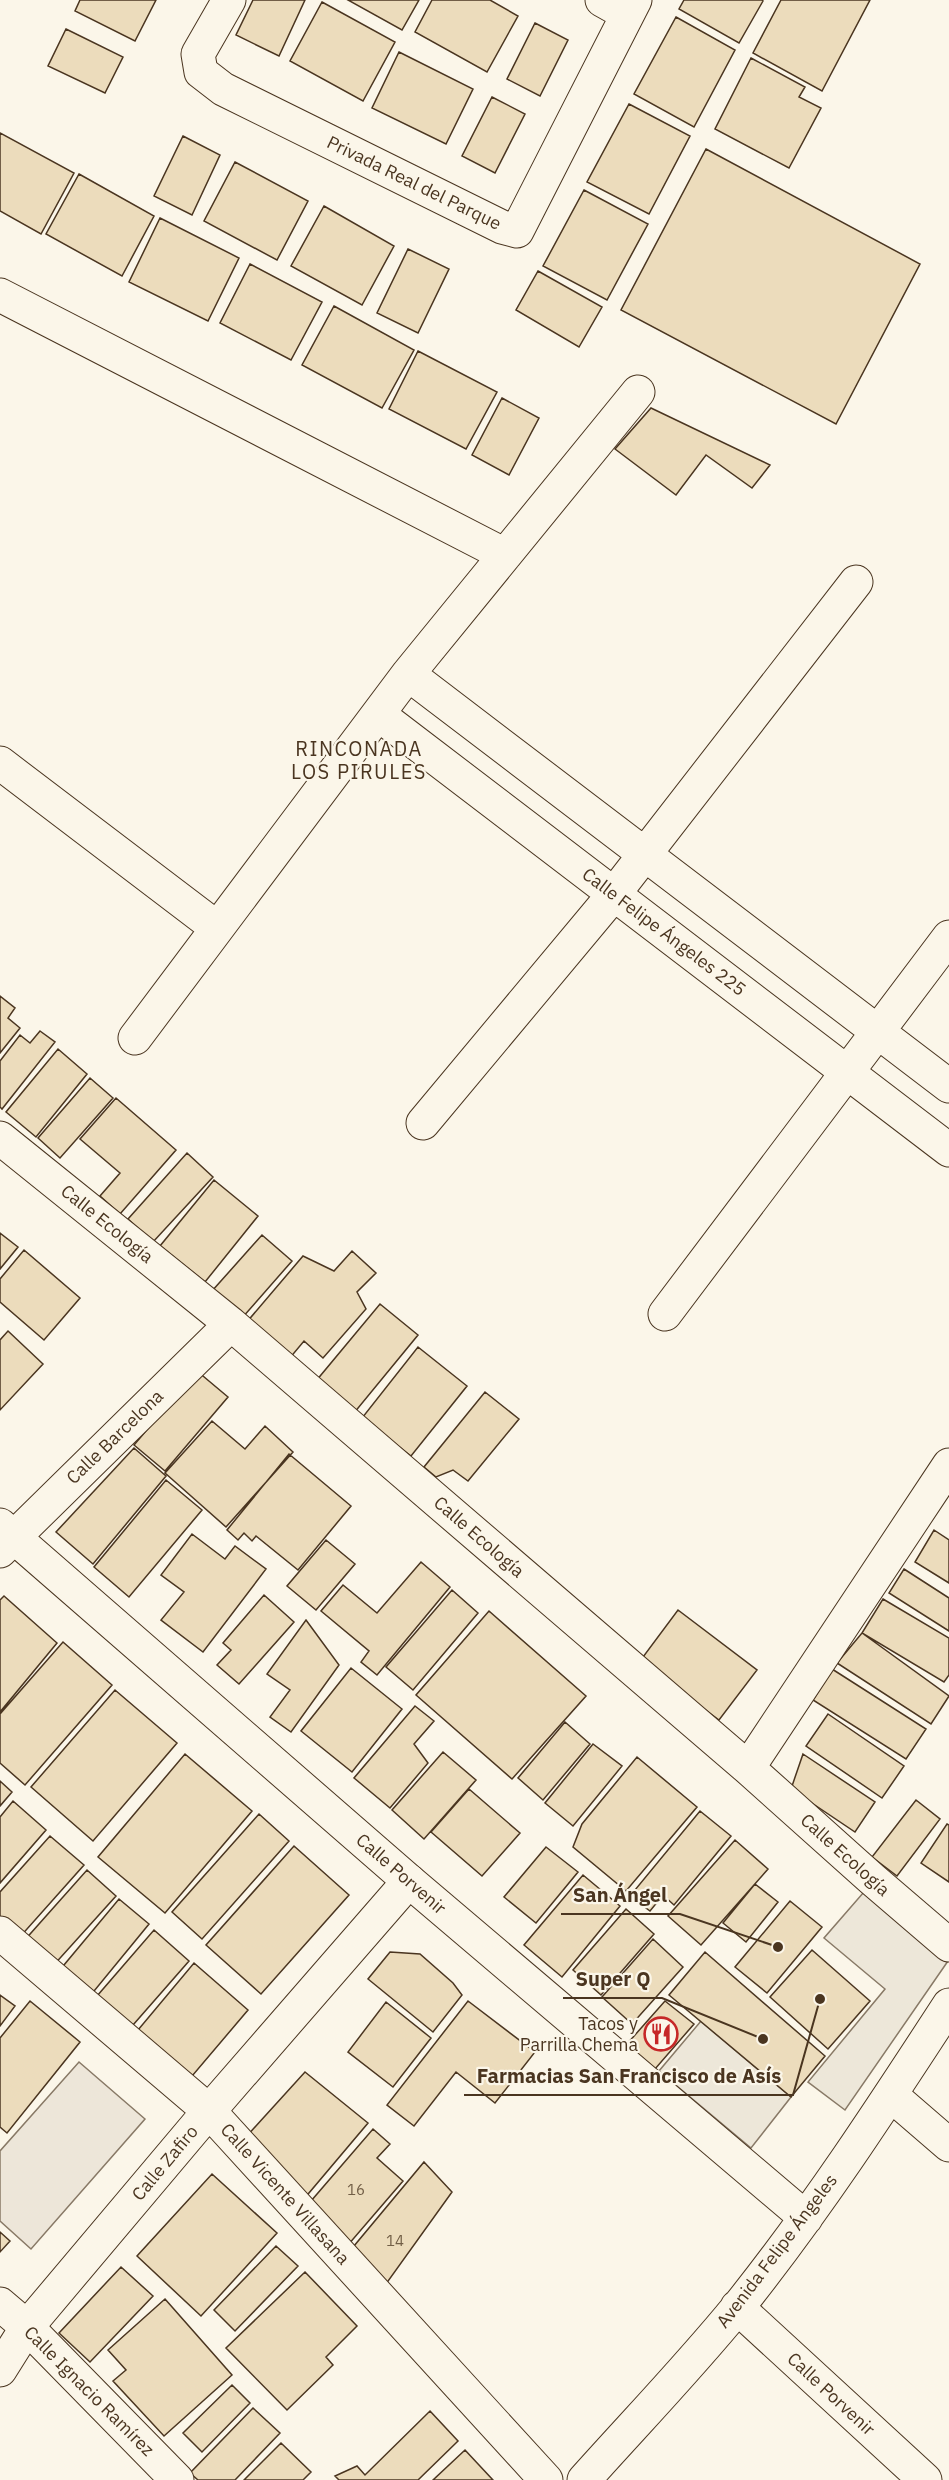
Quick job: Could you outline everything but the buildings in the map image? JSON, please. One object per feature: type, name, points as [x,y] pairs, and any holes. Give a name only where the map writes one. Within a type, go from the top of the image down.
[{"type":"street","name":"Privada Real del Parque","points":[[229,0],[198,54],[201,72],[215,84],[223,90],[502,227],[517,231],[621,5]]},
{"type":"street","points":[[0,295],[506,555]]},
{"type":"street","points":[[135,1038],[408,674],[638,392]]},
{"type":"street","points":[[423,1123],[614,894],[856,582]]},
{"type":"street","points":[[408,674],[949,1086]]},
{"type":"street","name":"Calle Felipe Ángeles 225","points":[[378,714],[949,1150]]},
{"type":"street","points":[[0,763],[217,928]]},
{"type":"street","points":[[665,1314],[949,937]]},
{"type":"street","name":"Calle Ecología","points":[[0,1138],[231,1324],[748,1768],[872,1880],[949,1945]]},
{"type":"street","name":"Calle Barcelona","points":[[4,1537],[231,1324]]},
{"type":"street","points":[[748,1768],[949,1465]]},
{"type":"street","name":"Calle Porvenir","points":[[4,1537],[806,2218]]},
{"type":"street","name":"Calle Zafiro","points":[[0,2370],[27,2327],[209,2111],[409,1881]]},
{"type":"street","name":"Calle Vicente Villasana","points":[[0,1933],[209,2111],[546,2480]]},
{"type":"street","name":"Avenida Felipe Ángeles","points":[[584,2480],[737,2307],[806,2218],[949,2005]]},
{"type":"street","points":[[891,2094],[949,2145]]},
{"type":"street","name":"Calle Ignacio Ramírez","points":[[0,2304],[27,2327],[177,2480]]},
{"type":"street","name":"Calle Porvenir","points":[[737,2307],[926,2480]]},
{"type":"shaded area","points":[[870,1885],[948,1961],[845,2110],[808,2082],[885,1989],[824,1938]]},
{"type":"shaded area","points":[[701,2021],[791,2097],[751,2148],[659,2071]]},
{"type":"shaded area","points":[[79,2062],[145,2119],[31,2249],[0,2221],[0,2151]]},
{"type":"place","name":"San Ángel","points":[[778,1947]]},
{"type":"place","name":"Farmacias San Francisco de Asís","points":[[820,1999]]},
{"type":"place","name":"Tacos y Parrilla Chema","points":[[661,2034]]},
{"type":"place","name":"Super Q","points":[[763,2039]]},
{"type":"district","name":"RINCONADA LOS PIRULES","points":[[359,760]]}]
